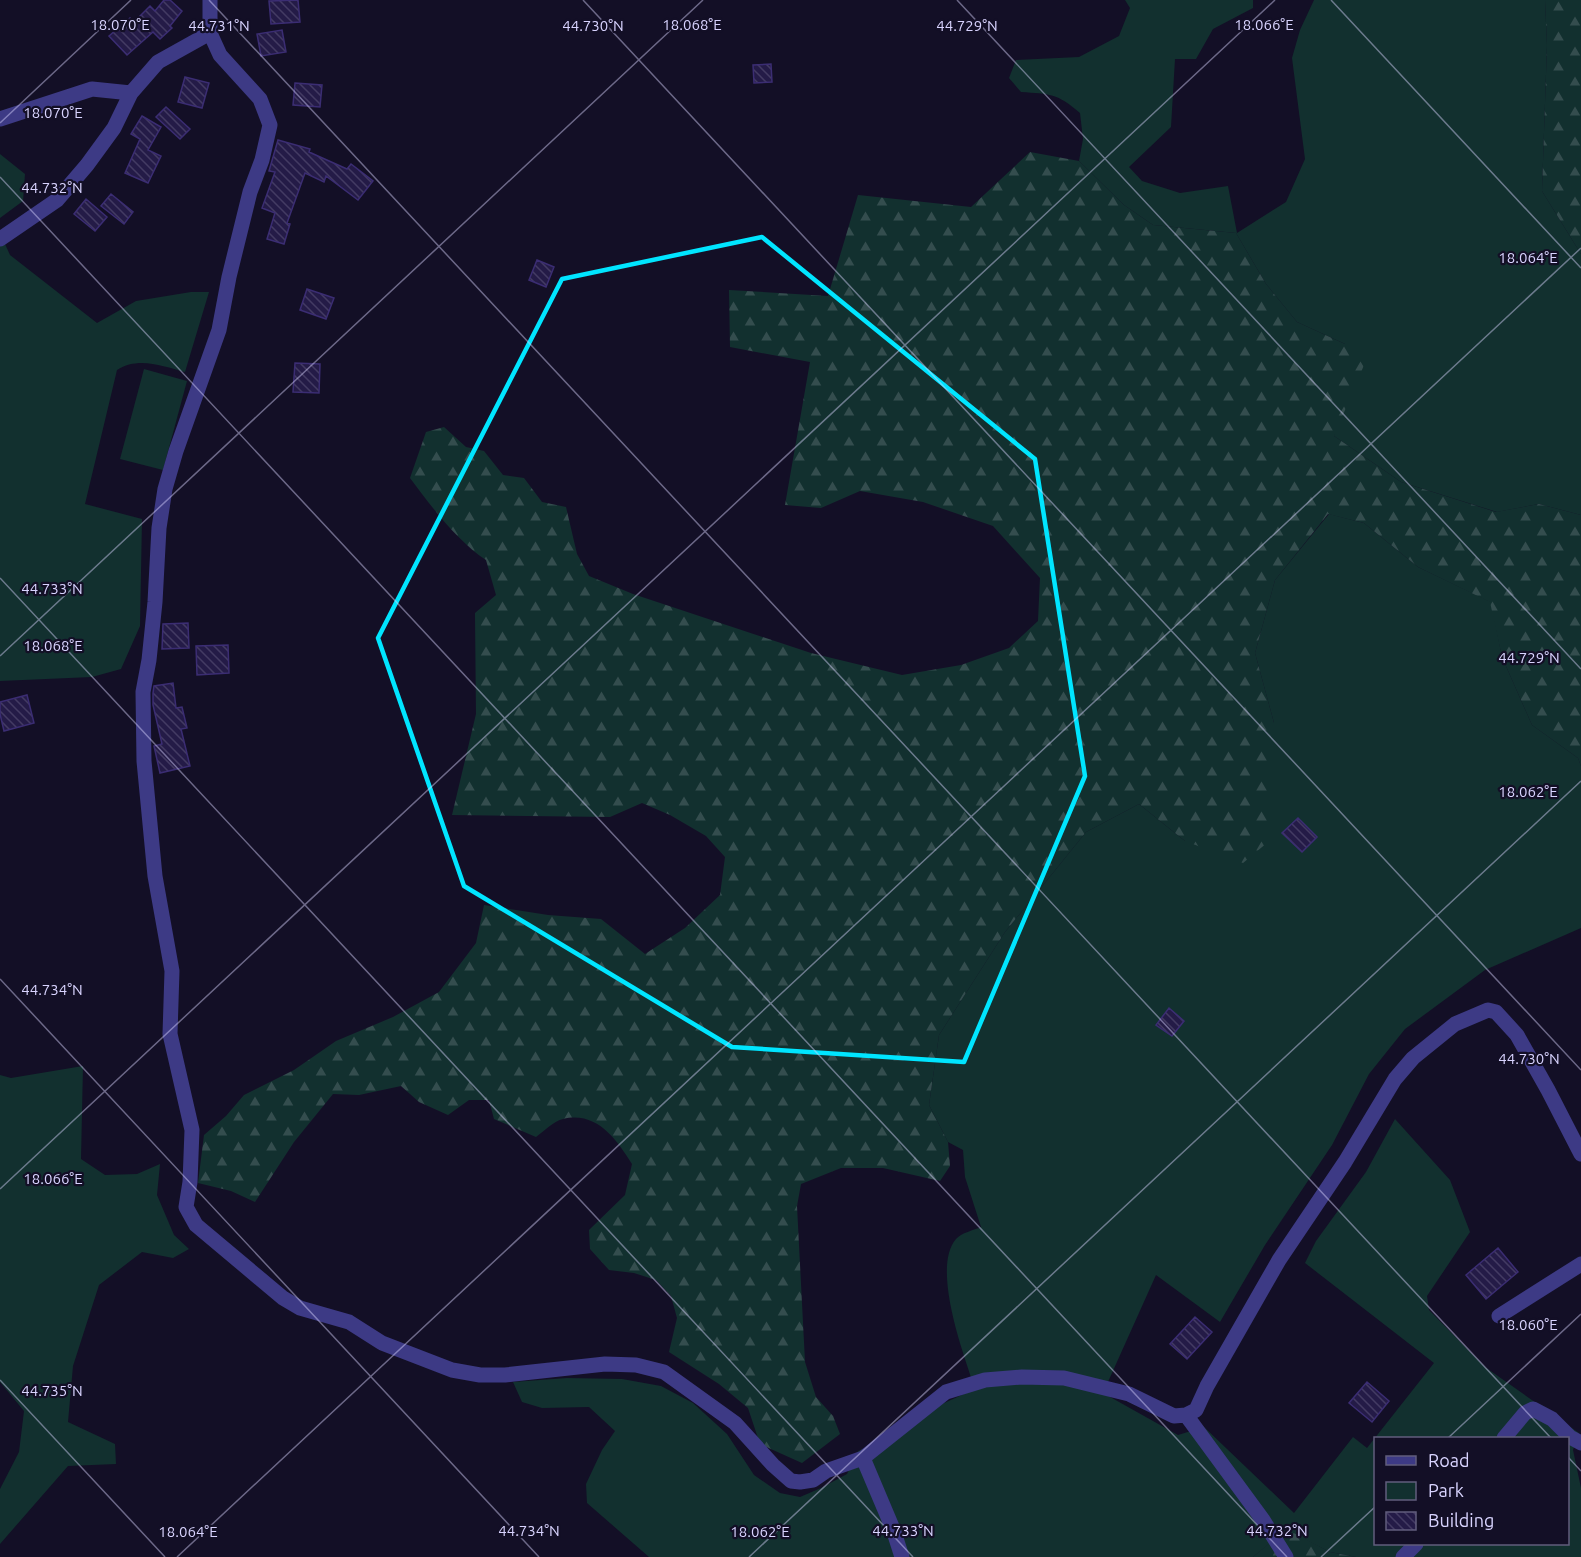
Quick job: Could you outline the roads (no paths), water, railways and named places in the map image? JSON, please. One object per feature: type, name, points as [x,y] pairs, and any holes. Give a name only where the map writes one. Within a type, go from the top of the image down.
[{"type":"street","points":[[210,0],[210,33],[220,55],[260,99],[270,125],[262,160],[250,192],[229,277],[219,330],[176,451],[165,489],[159,528],[149,660],[143,692],[144,760],[155,876],[172,971],[170,1034],[192,1130],[190,1182],[186,1207],[196,1225],[283,1298],[300,1308],[349,1322],[382,1343],[452,1370],[480,1375],[505,1375],[605,1364],[636,1365],[664,1372],[735,1423],[773,1466],[792,1481],[800,1482],[813,1480],[826,1471],[863,1458],[946,1392],[985,1380],[1022,1377],[1064,1378],[1129,1394],[1174,1416],[1186,1415],[1196,1410],[1207,1386],[1279,1260],[1371,1121],[1395,1079],[1413,1058],[1455,1024],[1488,1010],[1496,1012],[1516,1035],[1581,1154]]},
{"type":"street","points":[[0,239],[57,200],[87,165],[114,128],[131,93],[158,62],[210,33]]},
{"type":"street","points":[[0,119],[92,89],[131,93]]},
{"type":"street","points":[[1499,1316],[1581,1264]]},
{"type":"street","points":[[1505,1437],[1525,1413],[1533,1409],[1552,1419],[1570,1437],[1581,1443]]},
{"type":"street","points":[[1186,1415],[1263,1520],[1286,1557]]},
{"type":"street","points":[[863,1458],[893,1529],[902,1557]]},
{"type":"street","points":[[1403,1557],[1415,1545]]}]
